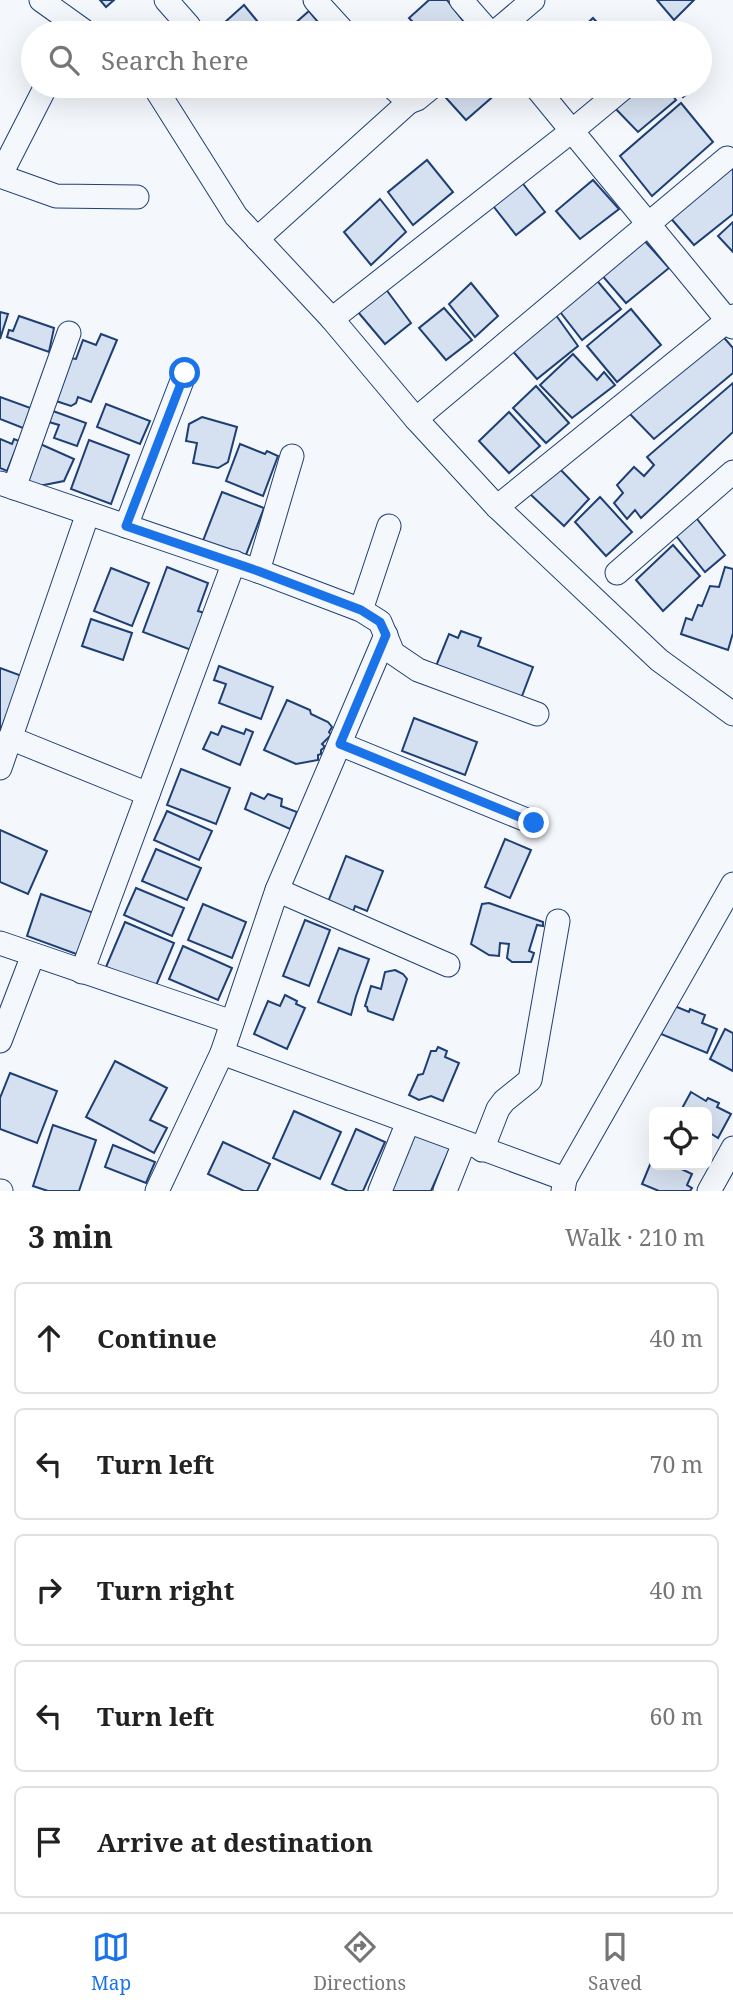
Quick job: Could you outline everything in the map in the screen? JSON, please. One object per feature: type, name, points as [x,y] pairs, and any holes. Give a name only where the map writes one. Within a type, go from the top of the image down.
[{"type":"street","points":[[41,0],[66,21]]},
{"type":"street","points":[[166,0],[185,21]]},
{"type":"street","points":[[315,0],[334,21]]},
{"type":"street","points":[[461,0],[481,21]]},
{"type":"street","points":[[507,21],[533,0]]},
{"type":"street","points":[[40,98],[0,176],[57,196],[137,197]]},
{"type":"street","points":[[162,98],[236,216],[332,319],[416,419],[497,507],[659,660],[733,715]]},
{"type":"street","points":[[404,98],[409,102]]},
{"type":"street","points":[[257,239],[409,102],[419,98]]},
{"type":"street","points":[[497,507],[731,321],[544,98]]},
{"type":"street","points":[[332,319],[612,98]]},
{"type":"street","points":[[416,419],[727,158]]},
{"type":"street","points":[[69,332],[7,485],[234,562],[361,610],[380,622],[393,653],[418,670],[537,714]]},
{"type":"street","points":[[126,526],[185,373]]},
{"type":"street","points":[[258,571],[292,456]]},
{"type":"street","points":[[617,573],[733,472]]},
{"type":"street","points":[[0,768],[88,513]]},
{"type":"street","points":[[361,610],[388,526]]},
{"type":"street","points":[[82,972],[234,562]]},
{"type":"street","points":[[157,1191],[222,1053],[277,890],[386,635]]},
{"type":"street","points":[[10,738],[148,794]]},
{"type":"street","points":[[340,744],[534,823]]},
{"type":"street","points":[[222,1053],[473,1147],[564,1185],[726,912],[733,884]]},
{"type":"street","points":[[277,890],[448,965]]},
{"type":"street","points":[[445,1191],[504,1101],[530,1080],[558,921]]},
{"type":"street","points":[[0,943],[232,1022]]},
{"type":"street","points":[[0,1041],[33,955]]},
{"type":"street","points":[[380,1191],[408,1122]]},
{"type":"street","points":[[709,1191],[733,1148]]},
{"type":"building","points":[[100,0],[114,0],[106,7]]},
{"type":"building","points":[[429,0],[447,0],[463,21],[412,21],[409,18]]},
{"type":"building","points":[[657,0],[694,0],[674,20]]},
{"type":"building","points":[[244,5],[257,21],[226,21]]},
{"type":"building","points":[[309,11],[317,21],[298,21]]},
{"type":"building","points":[[446,98],[491,98],[466,120]]},
{"type":"building","points":[[618,98],[676,100],[638,132],[611,104]]},
{"type":"building","points":[[681,103],[713,142],[652,196],[620,156]]},
{"type":"building","points":[[427,160],[453,192],[413,225],[388,192]]},
{"type":"building","points":[[729,164],[733,169],[733,214],[694,245],[668,215]]},
{"type":"building","points":[[520,180],[545,212],[516,235],[490,202]]},
{"type":"building","points":[[593,180],[619,209],[580,239],[556,211]]},
{"type":"building","points":[[380,199],[406,232],[371,265],[344,232]]},
{"type":"building","points":[[733,222],[733,252],[718,236]]},
{"type":"building","points":[[642,238],[669,268],[626,303],[599,272]]},
{"type":"building","points":[[594,277],[621,309],[582,340],[557,308]]},
{"type":"building","points":[[471,283],[498,316],[475,337],[449,304]]},
{"type":"building","points":[[385,288],[411,323],[385,344],[358,312]]},
{"type":"building","points":[[444,308],[472,340],[446,360],[419,328]]},
{"type":"building","points":[[631,309],[661,345],[617,382],[587,346]]},
{"type":"building","points":[[553,311],[578,346],[537,379],[510,348]]},
{"type":"building","points":[[0,312],[8,314],[0,339]]},
{"type":"building","points":[[19,316],[54,328],[49,352],[7,337],[9,330],[13,331]]},
{"type":"building","points":[[720,333],[733,348],[733,373],[654,439],[628,412]]},
{"type":"building","points":[[101,334],[117,340],[91,402],[78,397],[76,403],[71,406],[56,401],[70,358],[76,359],[83,340],[96,345]]},
{"type":"building","points":[[573,354],[597,380],[604,372],[615,385],[572,418],[540,385]]},
{"type":"building","points":[[733,383],[733,432],[641,518],[635,510],[627,519],[614,503],[623,493],[617,485],[634,467],[644,476],[654,465],[647,457]]},
{"type":"building","points":[[536,386],[569,423],[546,443],[513,408]]},
{"type":"building","points":[[0,397],[36,410],[28,430],[0,419]]},
{"type":"building","points":[[106,404],[150,421],[140,444],[97,427]]},
{"type":"building","points":[[53,411],[86,423],[77,446],[54,438],[59,425],[49,422]]},
{"type":"building","points":[[509,412],[540,446],[509,473],[479,441]]},
{"type":"building","points":[[202,417],[237,427],[228,462],[218,468],[193,463],[197,443],[186,441],[189,424]]},
{"type":"building","points":[[0,439],[12,444],[14,439],[19,441],[7,471],[0,468]]},
{"type":"building","points":[[89,440],[129,455],[111,504],[71,489]]},
{"type":"building","points":[[38,443],[74,459],[64,481],[39,486],[21,482]]},
{"type":"building","points":[[240,444],[278,456],[263,496],[226,481]]},
{"type":"building","points":[[557,466],[589,499],[564,526],[529,493]]},
{"type":"building","points":[[222,492],[264,508],[244,560],[201,546]]},
{"type":"building","points":[[600,497],[632,532],[606,556],[575,522]]},
{"type":"building","points":[[694,515],[725,555],[705,572],[673,532]]},
{"type":"building","points":[[673,545],[700,576],[663,611],[636,580]]},
{"type":"building","points":[[167,567],[208,583],[198,611],[208,614],[194,651],[143,632]]},
{"type":"building","points":[[725,567],[733,569],[733,633],[728,650],[681,634],[686,618],[692,620],[698,605],[702,606],[710,586],[719,587]]},
{"type":"building","points":[[111,568],[149,583],[132,626],[94,611]]},
{"type":"building","points":[[91,619],[132,633],[123,660],[82,646]]},
{"type":"building","points":[[461,631],[481,638],[478,646],[533,667],[519,704],[434,671],[449,634],[458,638]]},
{"type":"building","points":[[219,666],[273,687],[261,719],[219,703],[226,684],[214,680]]},
{"type":"building","points":[[0,668],[22,676],[0,732]]},
{"type":"building","points":[[287,700],[310,710],[311,714],[328,722],[332,727],[329,732],[331,735],[322,744],[325,747],[318,755],[318,760],[296,764],[264,750]]},
{"type":"building","points":[[414,718],[477,742],[465,775],[402,751]]},
{"type":"building","points":[[222,726],[244,734],[246,729],[253,732],[240,765],[203,749],[211,732],[218,735]]},
{"type":"building","points":[[181,769],[230,788],[216,824],[167,805]]},
{"type":"building","points":[[251,793],[264,799],[268,794],[282,799],[281,806],[297,812],[290,829],[245,809]]},
{"type":"building","points":[[167,811],[212,831],[199,860],[154,840]]},
{"type":"building","points":[[0,830],[47,851],[28,894],[0,882]]},
{"type":"building","points":[[505,839],[531,850],[510,898],[485,887]]},
{"type":"building","points":[[156,849],[201,868],[187,900],[142,881]]},
{"type":"building","points":[[346,856],[383,871],[367,911],[355,906],[353,912],[328,902]]},
{"type":"building","points":[[136,888],[184,908],[172,936],[124,915]]},
{"type":"building","points":[[41,894],[94,913],[79,955],[27,936]]},
{"type":"building","points":[[489,903],[543,922],[543,926],[537,925],[529,951],[534,953],[531,962],[512,962],[507,958],[509,944],[500,943],[499,956],[489,955],[471,944],[482,904]]},
{"type":"building","points":[[203,904],[246,922],[232,958],[188,940]]},
{"type":"building","points":[[305,920],[330,930],[309,986],[283,976]]},
{"type":"building","points":[[125,922],[174,943],[155,988],[106,967]]},
{"type":"building","points":[[183,946],[232,968],[218,1000],[169,979]]},
{"type":"building","points":[[339,948],[369,959],[351,1015],[318,1002]]},
{"type":"building","points":[[395,970],[407,979],[393,1020],[368,1011],[365,1006],[371,986],[381,989],[385,972]]},
{"type":"building","points":[[285,995],[305,1008],[287,1049],[254,1034],[268,1001],[280,1006]]},
{"type":"building","points":[[672,1005],[705,1015],[702,1023],[717,1029],[707,1053],[661,1034]]},
{"type":"building","points":[[725,1029],[733,1033],[733,1071],[710,1059]]},
{"type":"building","points":[[438,1047],[447,1051],[445,1057],[459,1063],[443,1101],[431,1096],[419,1100],[409,1095],[418,1075],[423,1074],[431,1051],[436,1051]]},
{"type":"building","points":[[115,1061],[167,1088],[150,1120],[167,1128],[154,1153],[86,1117]]},
{"type":"building","points":[[10,1073],[57,1091],[37,1143],[0,1129],[0,1098]]},
{"type":"building","points":[[691,1092],[706,1101],[708,1098],[719,1103],[717,1107],[731,1114],[718,1138],[712,1134],[712,1107],[683,1107]]},
{"type":"building","points":[[294,1111],[341,1132],[320,1179],[273,1158]]},
{"type":"building","points":[[53,1125],[96,1140],[79,1191],[48,1191],[33,1186]]},
{"type":"building","points":[[356,1129],[385,1142],[363,1191],[348,1191],[332,1184]]},
{"type":"building","points":[[413,1132],[450,1148],[431,1191],[387,1191]]},
{"type":"building","points":[[223,1142],[270,1164],[257,1191],[244,1191],[208,1174]]},
{"type":"building","points":[[113,1145],[155,1162],[146,1183],[105,1167]]},
{"type":"building","points":[[649,1167],[649,1170],[684,1170],[692,1174],[687,1185],[692,1188],[690,1191],[659,1191],[642,1184]]},
{"type":"route","points":[[185,373],[126,526],[258,571],[361,610],[380,622],[386,635],[340,744],[534,823]]}]
